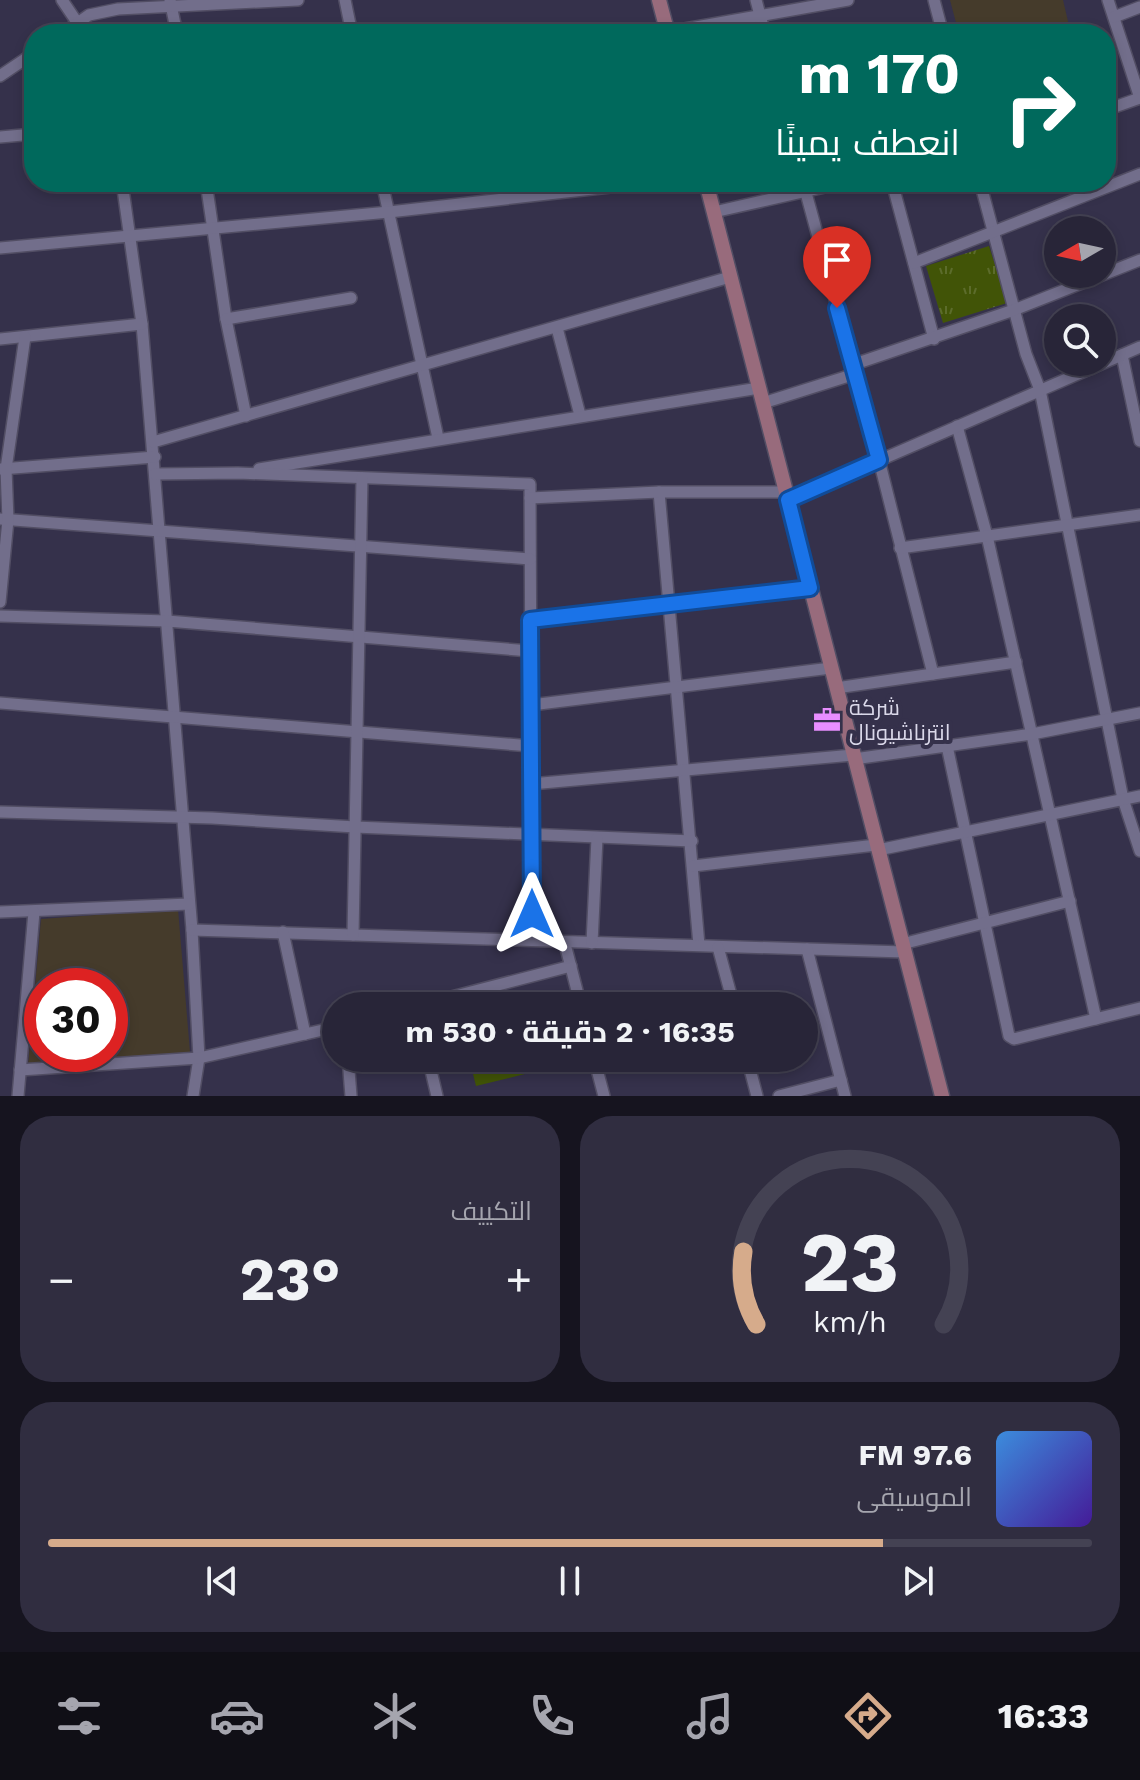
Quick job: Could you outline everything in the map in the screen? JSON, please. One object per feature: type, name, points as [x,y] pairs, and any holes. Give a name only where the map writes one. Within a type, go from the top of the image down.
[{"type":"main road","points":[[659,0],[666,24]]},
{"type":"main road","points":[[709,192],[940,1096]]},
{"type":"street","points":[[62,0],[79,23],[103,12],[170,2],[298,0]]},
{"type":"street","points":[[345,0],[350,24]]},
{"type":"street","points":[[756,0],[763,24]]},
{"type":"street","points":[[720,24],[846,0]]},
{"type":"street","points":[[934,0],[940,24]]},
{"type":"street","points":[[1108,0],[1140,98],[1116,106]]},
{"type":"street","points":[[170,2],[175,24]]},
{"type":"street","points":[[1114,17],[1140,7]]},
{"type":"street","points":[[0,76],[24,60]]},
{"type":"street","points":[[0,137],[24,135]]},
{"type":"street","points":[[1116,184],[1140,174]]},
{"type":"street","points":[[124,192],[142,324],[155,457],[192,930],[199,1058],[193,1096]]},
{"type":"street","points":[[208,192],[226,319],[246,416]]},
{"type":"street","points":[[384,192],[438,438]]},
{"type":"street","points":[[0,248],[389,212],[566,192]]},
{"type":"street","points":[[714,212],[790,192]]},
{"type":"street","points":[[806,192],[933,674]]},
{"type":"street","points":[[895,192],[934,339]]},
{"type":"street","points":[[983,192],[1014,310],[1040,390],[1123,799],[1140,847]]},
{"type":"street","points":[[914,263],[994,235],[1097,192]]},
{"type":"street","points":[[238,473],[580,415],[761,396],[853,370],[1140,260]]},
{"type":"street","points":[[153,442],[730,277]]},
{"type":"street","points":[[226,319],[351,298]]},
{"type":"street","points":[[0,339],[142,324]]},
{"type":"street","points":[[557,328],[580,415]]},
{"type":"street","points":[[0,602],[3,469],[25,337]]},
{"type":"street","points":[[530,498],[659,492],[787,496],[879,460],[1140,347]]},
{"type":"street","points":[[1122,355],[1140,441]]},
{"type":"street","points":[[957,426],[987,536],[1096,1019]]},
{"type":"street","points":[[3,469],[155,457]]},
{"type":"street","points":[[155,474],[238,473],[530,484],[532,940]]},
{"type":"street","points":[[353,935],[362,478]]},
{"type":"street","points":[[659,492],[699,945]]},
{"type":"street","points":[[900,548],[1140,515]]},
{"type":"street","points":[[4,520],[530,559]]},
{"type":"street","points":[[530,620],[810,588]]},
{"type":"street","points":[[0,616],[167,621],[530,651]]},
{"type":"street","points":[[836,688],[1016,662]]},
{"type":"street","points":[[531,705],[677,690],[831,668]]},
{"type":"street","points":[[0,703],[175,720],[531,746]]},
{"type":"street","points":[[531,784],[854,757],[1032,734],[1140,713]]},
{"type":"street","points":[[947,746],[1009,1036],[1014,1039],[1140,1008]]},
{"type":"street","points":[[693,866],[877,848],[1140,796]]},
{"type":"street","points":[[0,812],[692,841]]},
{"type":"street","points":[[592,943],[597,838]]},
{"type":"street","points":[[192,930],[532,940],[565,944],[903,948],[1070,901]]},
{"type":"street","points":[[0,912],[189,904]]},
{"type":"street","points":[[18,1096],[34,912]]},
{"type":"street","points":[[283,932],[305,1034]]},
{"type":"street","points":[[565,944],[578,992]]},
{"type":"street","points":[[718,947],[730,992]]},
{"type":"street","points":[[807,949],[845,1096]]},
{"type":"street","points":[[471,992],[571,966]]},
{"type":"street","points":[[20,1070],[199,1058],[322,1030]]},
{"type":"street","points":[[349,1072],[351,1096]]},
{"type":"street","points":[[431,1072],[437,1096]]},
{"type":"street","points":[[598,1072],[604,1096]]},
{"type":"street","points":[[751,1072],[757,1096]]},
{"type":"street","points":[[779,1096],[841,1080]]},
{"type":"shaded area","points":[[950,0],[1063,0],[1069,24],[956,24]]},
{"type":"shaded area","points":[[178,909],[190,1052],[128,1057],[128,968],[37,968],[41,919]]},
{"type":"green space","points":[[989,246],[1007,303],[943,323],[926,266]]},
{"type":"green space","points":[[472,1072],[533,1072],[476,1086]]},
{"type":"place","name":"شركة انترناشيونال","points":[[827,720]]},
{"type":"route","points":[[532,914],[530,620],[810,588],[788,500],[879,460],[837,308]]}]
